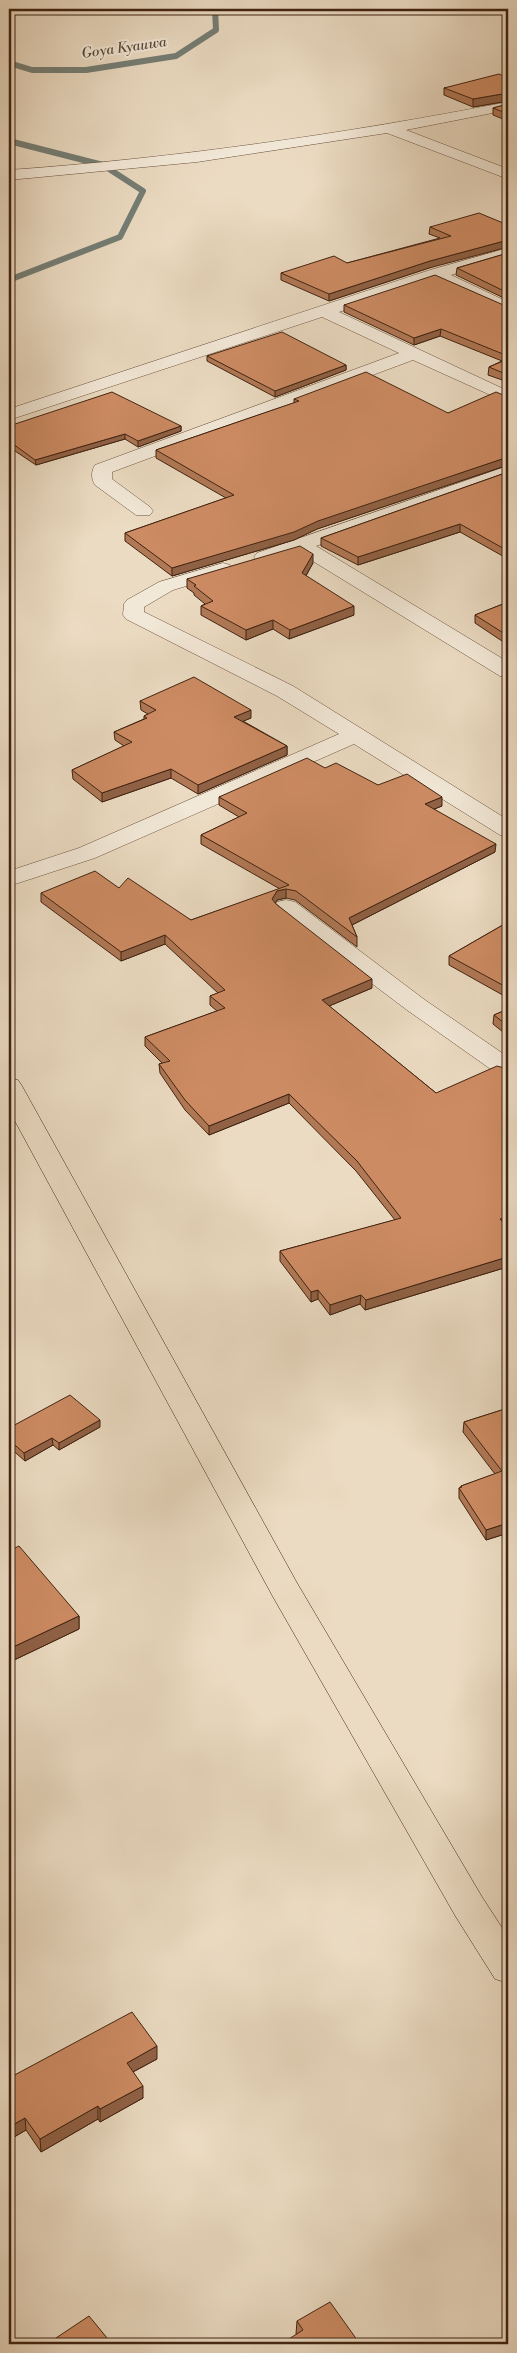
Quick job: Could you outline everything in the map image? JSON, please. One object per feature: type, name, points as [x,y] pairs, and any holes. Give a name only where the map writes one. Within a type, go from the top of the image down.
[{"type":"highway","points":[[9,1086],[283,1587],[469,1907],[508,1968]]},
{"type":"street","points":[[9,175],[142,164],[390,130],[508,106]]},
{"type":"street","points":[[390,130],[508,174]]},
{"type":"street","points":[[9,415],[508,252]]},
{"type":"street","points":[[436,274],[508,308]]},
{"type":"street","points":[[323,311],[508,398]]},
{"type":"street","points":[[143,511],[102,481],[102,469],[414,354]]},
{"type":"street","points":[[508,472],[325,535],[302,546],[166,586],[134,604],[133,615],[285,691],[508,830]]},
{"type":"street","points":[[302,546],[508,672]]},
{"type":"street","points":[[9,879],[87,853],[356,735]]},
{"type":"street","points":[[286,907],[416,1005],[508,1069]]},
{"type":"building","points":[[499,74],[508,78],[508,93],[473,99],[444,88]]},
{"type":"building","points":[[508,104],[508,114],[493,108]]},
{"type":"building","points":[[479,213],[508,225],[508,240],[430,261],[329,294],[281,273],[334,256],[347,263],[451,236],[430,227]]},
{"type":"building","points":[[508,253],[508,293],[457,268]]},
{"type":"building","points":[[435,275],[508,307],[508,356],[441,329],[414,338],[344,305]]},
{"type":"building","points":[[282,332],[346,365],[275,391],[207,356]]},
{"type":"building","points":[[508,359],[508,375],[489,367]]},
{"type":"building","points":[[366,372],[448,413],[496,392],[508,397],[508,457],[318,521],[294,532],[172,568],[125,533],[234,495],[156,450],[299,401],[294,399]]},
{"type":"building","points":[[112,392],[181,426],[138,441],[125,434],[35,460],[9,441],[9,426]]},
{"type":"building","points":[[508,472],[508,551],[460,524],[358,557],[321,538]]},
{"type":"building","points":[[300,546],[313,554],[302,573],[354,606],[290,630],[273,620],[246,630],[201,606],[213,601],[187,579]]},
{"type":"building","points":[[508,602],[508,636],[475,615]]},
{"type":"building","points":[[194,677],[251,710],[234,717],[287,746],[198,785],[171,769],[102,793],[72,770],[132,742],[114,732],[147,718],[144,716],[156,710],[140,701]]},
{"type":"building","points":[[307,758],[325,768],[336,763],[378,785],[407,774],[442,797],[425,804],[496,844],[349,918],[357,937],[296,891],[286,889],[277,891],[272,899],[276,904],[372,979],[322,1000],[436,1093],[497,1066],[508,1069],[508,1125],[505,1126],[508,1129],[508,1217],[500,1219],[508,1228],[508,1263],[504,1258],[366,1300],[361,1295],[330,1305],[318,1290],[311,1292],[280,1251],[401,1218],[357,1161],[289,1094],[209,1126],[185,1100],[159,1064],[170,1061],[145,1037],[225,1008],[210,996],[225,990],[165,935],[121,952],[41,893],[95,871],[119,888],[128,878],[191,920],[289,885],[201,835],[247,813],[219,797]]},
{"type":"building","points":[[508,922],[508,988],[449,956]]},
{"type":"building","points":[[508,1009],[508,1026],[494,1015]]},
{"type":"building","points":[[70,1395],[100,1420],[59,1443],[52,1438],[24,1453],[9,1440],[9,1428]]},
{"type":"building","points":[[508,1408],[508,1523],[486,1530],[459,1488],[502,1471],[464,1422]]},
{"type":"building","points":[[19,1546],[79,1616],[11,1648],[9,1645],[9,1551]]},
{"type":"building","points":[[132,2012],[157,2046],[127,2063],[143,2086],[100,2109],[98,2106],[40,2139],[25,2118],[9,2127],[9,2078]]},
{"type":"building","points":[[330,2302],[360,2344],[281,2344],[303,2330],[297,2321]]},
{"type":"building","points":[[89,2316],[112,2344],[47,2344]]},
{"type":"waterway","name":"Goya Kyauwa","points":[[9,63],[32,70],[86,70],[176,56],[216,30],[215,9]]},
{"type":"waterway","name":"Goya Kyauwa","points":[[9,141],[103,165],[143,191],[120,237],[9,280]]}]
